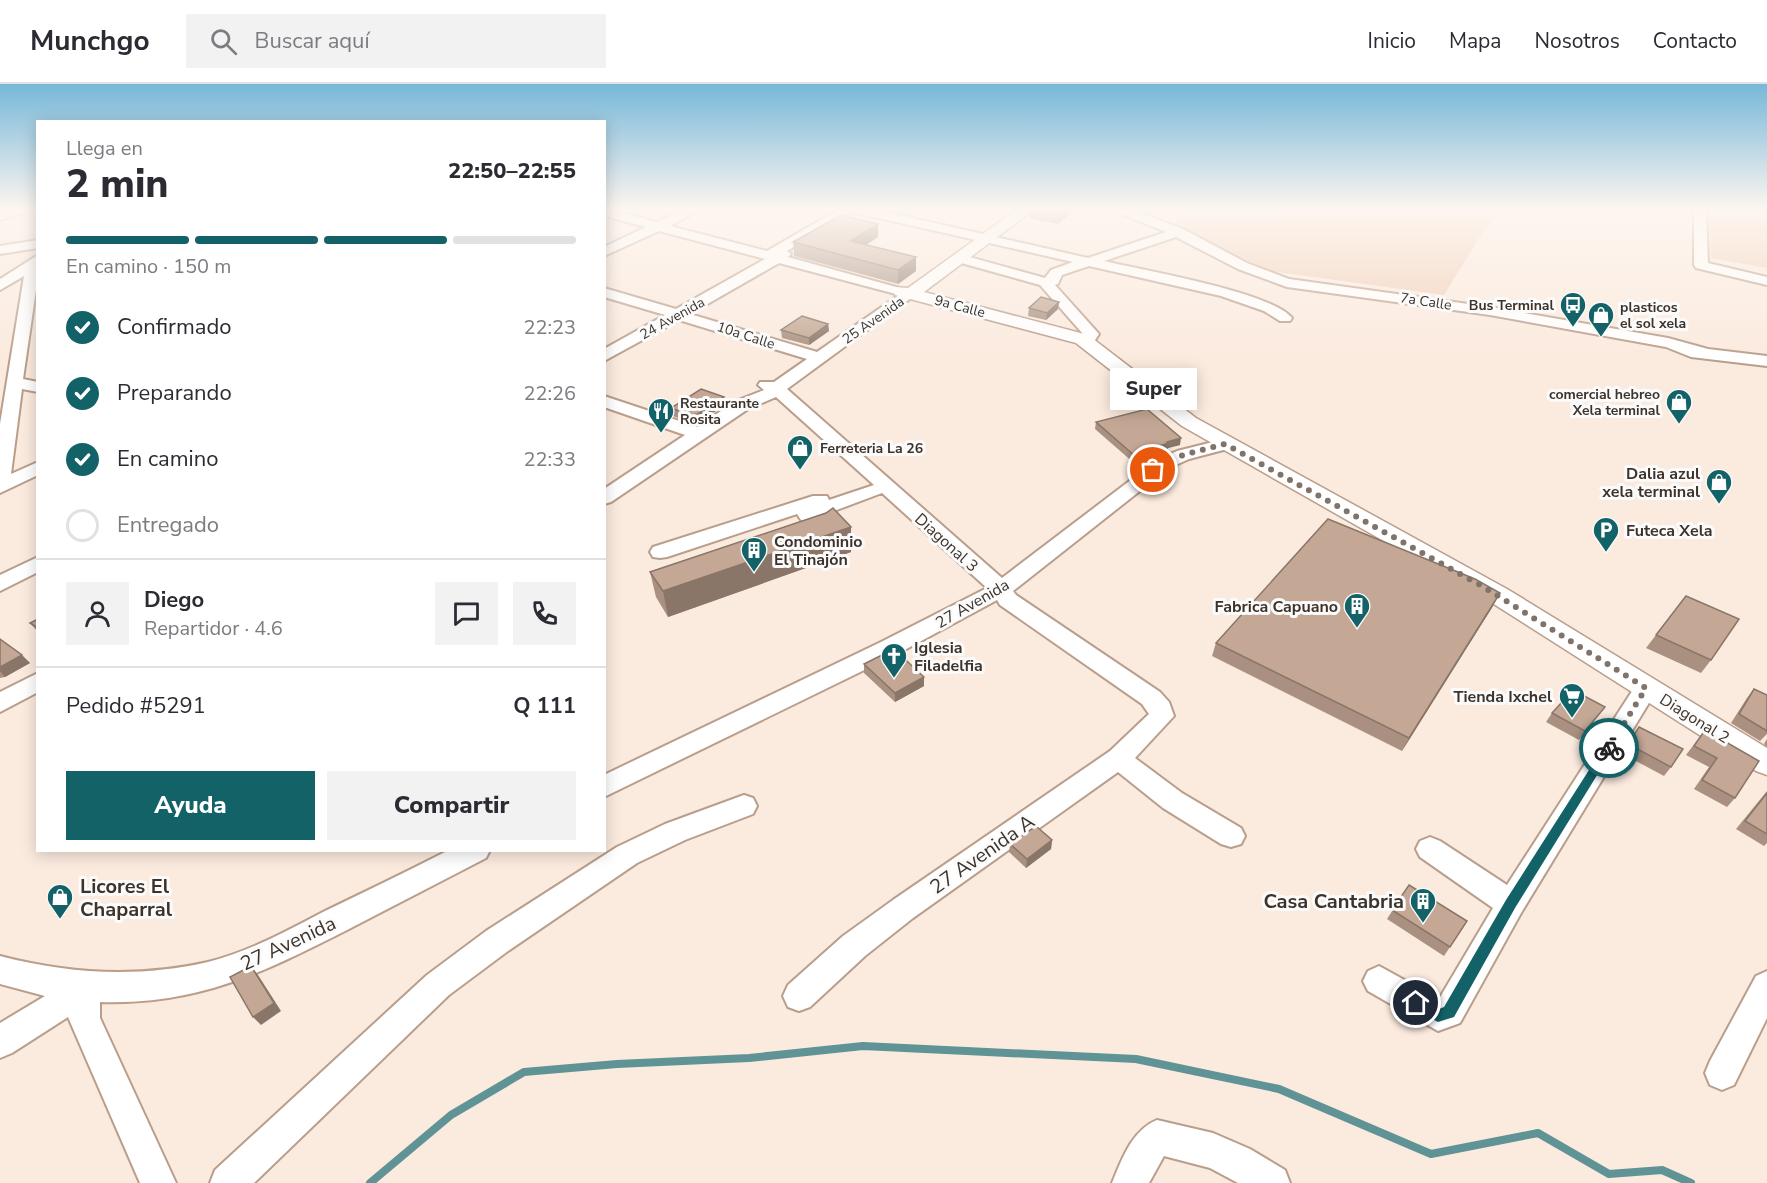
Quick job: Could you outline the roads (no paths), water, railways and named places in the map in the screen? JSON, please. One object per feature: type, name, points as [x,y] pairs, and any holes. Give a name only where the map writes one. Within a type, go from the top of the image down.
[{"type":"main road","name":"25 Avenida","points":[[906,292],[952,259]]},
{"type":"main road","name":"25 Avenida","points":[[906,292],[957,259]]},
{"type":"main road","name":"9a Calle","points":[[906,292],[1066,334],[1087,342],[1159,399]]},
{"type":"main road","name":"Diagonal 2","points":[[1159,399],[1189,422],[1225,444],[1453,570],[1767,763]]},
{"type":"street","name":"24 Avenida","points":[[606,348],[769,259]]},
{"type":"street","name":"9a Calle","points":[[782,259],[906,292]]},
{"type":"street","points":[[963,259],[1048,285],[1091,334],[1087,342]]},
{"type":"street","points":[[1074,259],[1244,300],[1269,308],[1285,318]]},
{"type":"street","points":[[1048,285],[1058,272],[1094,259]]},
{"type":"street","name":"7a Calle","points":[[1232,259],[1266,277],[1287,283],[1469,308],[1488,316],[1669,349],[1767,362]]},
{"type":"street","points":[[1701,259],[1701,265],[1711,269],[1767,281]]},
{"type":"street","points":[[0,286],[36,263]]},
{"type":"street","points":[[0,485],[30,274],[36,264]]},
{"type":"street","name":"25 Avenida","points":[[606,497],[742,405],[755,401],[768,389],[906,292]]},
{"type":"street","name":"10a Calle","points":[[606,293],[814,356]]},
{"type":"street","name":"24 Avenida","points":[[606,355],[674,312]]},
{"type":"street","points":[[16,383],[36,387]]},
{"type":"street","name":"Diagonal 3","points":[[768,389],[871,487],[995,593],[1151,698],[1161,712]]},
{"type":"street","name":"Diagonal 3","points":[[768,389],[995,593]]},
{"type":"street","points":[[606,401],[699,434]]},
{"type":"street","name":"27 Avenida","points":[[606,786],[869,658],[995,593],[1162,464],[1183,455],[1225,444]]},
{"type":"street","points":[[0,485],[36,468]]},
{"type":"street","points":[[786,543],[819,532],[806,515],[871,487]]},
{"type":"street","points":[[660,552],[871,487]]},
{"type":"street","points":[[0,584],[36,564]]},
{"type":"street","points":[[0,692],[36,672]]},
{"type":"street","points":[[0,703],[36,682]]},
{"type":"street","points":[[1379,981],[1434,1014],[1442,1016],[1449,1012],[1511,904],[1646,688]]},
{"type":"street","name":"27 Avenida A","points":[[799,996],[854,946],[903,909],[1119,758],[1160,720],[1161,712]]},
{"type":"street","points":[[1119,758],[1171,800],[1231,836]]},
{"type":"street","points":[[228,1183],[419,1001],[472,960],[627,855],[675,832],[744,806]]},
{"type":"street","points":[[1430,849],[1511,904]]},
{"type":"street","name":"27 Avenida","points":[[0,970],[58,984],[118,989],[205,977],[238,967],[282,948],[472,852]]},
{"type":"street","points":[[1722,1073],[1767,986]]},
{"type":"street","points":[[0,1042],[86,987]]},
{"type":"street","points":[[86,987],[84,1019],[159,1183]]},
{"type":"street","points":[[1130,1183],[1147,1149],[1157,1137],[1213,1152],[1272,1183]]},
{"type":"waterway","points":[[370,1183],[451,1115],[524,1072],[617,1064],[749,1058],[863,1046],[1136,1059],[1279,1089],[1431,1154],[1538,1133],[1609,1174],[1662,1170],[1691,1183]]},
{"type":"place","name":"Bus Terminal","points":[[1573,328]]},
{"type":"place","name":"plasticos el sol xela","points":[[1601,338]]},
{"type":"place","name":"comercial hebreo Xela terminal","points":[[1679,425]]},
{"type":"place","name":"Restaurante Rosita","points":[[661,434]]},
{"type":"place","name":"Super","points":[[1153,470]]},
{"type":"place","name":"Ferreteria La 26","points":[[800,471]]},
{"type":"place","name":"Dalia azul xela terminal","points":[[1719,505]]},
{"type":"place","name":"Futeca Xela","points":[[1606,553]]},
{"type":"place","name":"Condominio El Tinajón","points":[[754,573]]},
{"type":"place","name":"Fabrica Capuano","points":[[1357,629]]},
{"type":"place","name":"Iglesia Filadelfia","points":[[894,679]]},
{"type":"place","name":"Tienda Ixchel","points":[[1572,719]]},
{"type":"place","name":"Licores El Chaparral","points":[[60,920]]},
{"type":"place","name":"Casa Cantabria","points":[[1423,924]]}]
